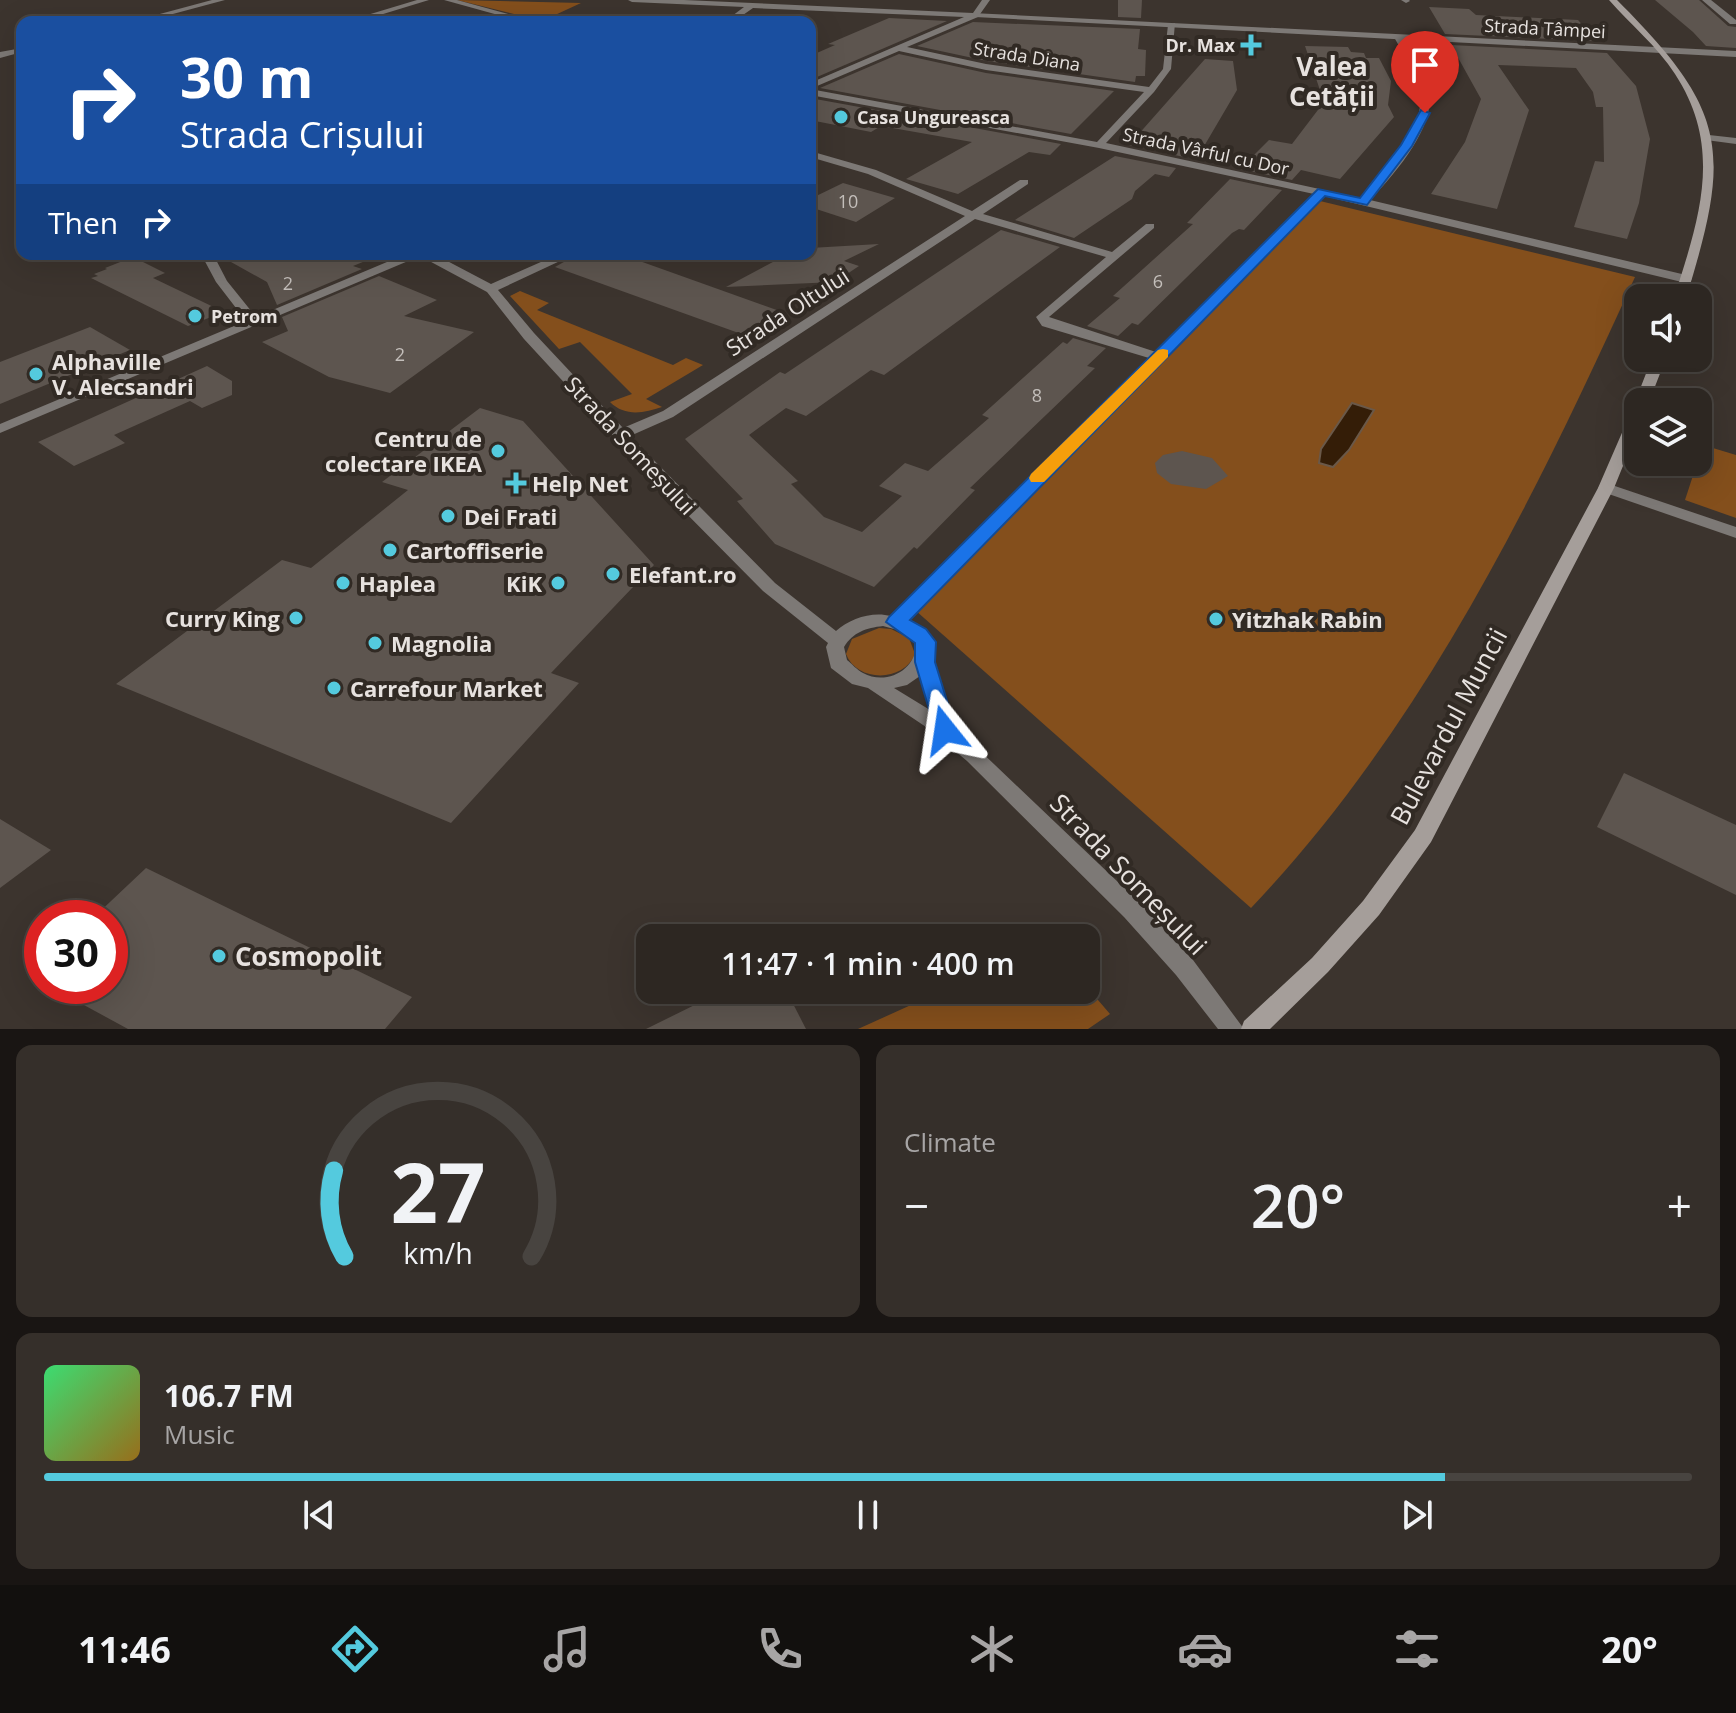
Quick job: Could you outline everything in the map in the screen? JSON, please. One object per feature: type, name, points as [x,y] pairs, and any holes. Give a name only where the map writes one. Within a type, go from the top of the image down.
[{"type":"main road","points":[[1613,0],[1664,50],[1692,91],[1709,138],[1712,160],[1706,199],[1684,284]]},
{"type":"main road","name":"Bulevardul Muncii","points":[[1253,1029],[1320,965],[1371,908],[1423,836],[1606,488],[1624,445]]},
{"type":"street","points":[[158,16],[221,0]]},
{"type":"street","points":[[369,16],[425,0]]},
{"type":"street","points":[[448,0],[510,16]]},
{"type":"street","name":"Strada Tâmpei","points":[[632,0],[1736,54]]},
{"type":"street","points":[[816,86],[975,15],[986,0]]},
{"type":"street","points":[[1706,0],[1733,22]]},
{"type":"street","points":[[736,16],[750,6]]},
{"type":"street","points":[[1099,145],[1167,69],[1172,25]]},
{"type":"street","points":[[1363,202],[1406,146],[1425,113],[1425,94],[1398,37]]},
{"type":"street","name":"Strada Diana","points":[[898,48],[986,67],[1151,90]]},
{"type":"street","name":"Strada Vârful cu Dor","points":[[816,90],[1322,192],[1686,279]]},
{"type":"street","points":[[1709,138],[1736,141]]},
{"type":"street","points":[[816,156],[872,172],[922,197],[974,215],[1114,256]]},
{"type":"street","name":"Strada Oltului","points":[[619,435],[668,414],[1024,182]]},
{"type":"street","points":[[896,622],[1322,192]]},
{"type":"street","points":[[1150,226],[1044,314],[1042,319],[1159,357]]},
{"type":"street","points":[[210,260],[222,282],[255,323]]},
{"type":"street","points":[[0,429],[402,260]]},
{"type":"street","name":"Strada Someșului","points":[[436,260],[491,289],[619,435],[769,587],[838,641],[835,655],[844,670],[874,683],[900,704],[945,730],[1069,848],[1156,938],[1215,1004],[1232,1029]]},
{"type":"street","points":[[491,289],[556,260]]},
{"type":"street","points":[[1606,488],[1736,533]]},
{"type":"street","points":[[838,641],[845,632],[868,621],[896,622],[919,633],[925,642],[925,662],[945,730]]},
{"type":"street","points":[[874,683],[908,678],[925,662]]},
{"type":"shaded area","points":[[457,0],[581,3],[553,16],[522,16]]},
{"type":"shaded area","points":[[1320,201],[1635,277],[1632,284],[1624,284],[1624,301],[1514,528],[1421,688],[1369,765],[1312,838],[1251,908],[915,610]]},
{"type":"shaded area","points":[[520,291],[549,303],[537,310],[673,365],[686,358],[703,365],[646,399],[662,407],[642,412],[622,410],[610,402],[632,394],[580,342],[559,349],[510,296]]},
{"type":"shaded area","points":[[1352,403],[1374,410],[1349,450],[1333,467],[1319,463],[1321,449]]},
{"type":"shaded area","points":[[1712,448],[1736,455],[1736,518],[1685,500],[1693,476],[1712,476]]},
{"type":"shaded area","points":[[879,628],[891,629],[909,638],[915,654],[901,670],[891,674],[870,674],[860,670],[846,654],[852,639]]},
{"type":"shaded area","points":[[1100,1002],[1110,1014],[1088,1029],[858,1029],[913,1004]]},
{"type":"building","points":[[1118,0],[1142,0],[1141,18],[1118,17]]},
{"type":"building","points":[[1655,0],[1699,0],[1728,26],[1736,27],[1736,48],[1706,46]]},
{"type":"building","points":[[1429,7],[1469,9],[1476,15],[1578,20],[1597,41],[1445,34]]},
{"type":"building","points":[[889,18],[947,21],[816,77],[816,53],[835,45],[828,44]]},
{"type":"building","points":[[973,22],[1140,29],[1138,49],[1146,50],[1145,76],[1136,76],[1135,82],[987,61],[917,46]]},
{"type":"building","points":[[1451,45],[1607,53],[1636,86],[1650,139],[1639,203],[1627,239],[1574,227],[1595,161],[1604,162],[1603,107],[1596,107],[1593,92],[1576,68],[1498,65],[1529,110],[1497,209],[1431,194],[1465,142],[1481,99]]},
{"type":"building","points":[[1305,46],[1348,47],[1351,52],[1364,53],[1366,58],[1379,58],[1391,81],[1388,105],[1394,117],[1340,179],[1301,170],[1292,180],[1240,169],[1269,140],[1292,144],[1324,102]]},
{"type":"building","points":[[899,54],[986,73],[1114,91],[1071,134],[820,88]]},
{"type":"building","points":[[1205,59],[1233,61],[1237,90],[1203,148],[1193,146],[1184,157],[1129,145]]},
{"type":"building","points":[[816,99],[1061,144],[1050,155],[1029,152],[958,194],[906,179],[972,142],[881,126],[871,132],[816,121]]},
{"type":"building","points":[[1115,156],[1176,168],[1169,177],[1155,174],[1135,191],[1132,199],[1074,238],[1015,220]]},
{"type":"building","points":[[1230,179],[1282,190],[1244,230],[1232,233],[1138,325],[1132,323],[1118,336],[1087,326],[1120,298],[1113,296],[1193,224],[1187,223]]},
{"type":"building","points":[[843,183],[895,198],[856,222],[816,209],[816,196]]},
{"type":"building","points":[[1001,230],[1060,247],[884,375],[871,370],[806,416],[786,408],[749,435],[798,481],[791,484],[824,517],[862,532],[902,496],[879,486],[905,463],[928,471],[989,418],[982,415],[1063,342],[1067,344],[1073,338],[1106,348],[1087,366],[1095,368],[970,488],[975,490],[917,549],[914,547],[874,587],[775,544],[737,501],[743,499],[685,439],[780,372],[785,374]]},
{"type":"building","points":[[879,244],[844,261],[859,266],[835,282],[726,287],[777,260],[816,260],[816,248]]},
{"type":"building","points":[[125,260],[139,260],[165,273],[153,278],[224,312],[188,326],[91,278],[98,276],[94,274]]},
{"type":"building","points":[[368,260],[353,266],[362,269],[277,305],[267,282],[231,262]]},
{"type":"building","points":[[567,260],[637,260],[785,313],[747,336],[555,267]]},
{"type":"building","points":[[379,276],[437,300],[404,316],[474,332],[390,393],[329,377],[262,342],[288,331],[282,317]]},
{"type":"building","name":"Alphaville V. Alecsandri","points":[[90,327],[130,350],[0,404],[0,362]]},
{"type":"building","points":[[207,366],[232,381],[232,395],[202,408],[190,401],[114,435],[125,443],[74,466],[38,442]]},
{"type":"building","name":"Magnolia","points":[[480,408],[523,421],[654,565],[551,673],[579,683],[451,823],[116,684],[282,560],[311,568],[408,490],[382,482]]},
{"type":"building","points":[[1182,451],[1212,458],[1228,476],[1206,489],[1171,484],[1157,473],[1155,463],[1163,455]]},
{"type":"building","points":[[1624,773],[1736,825],[1736,895],[1597,827]]},
{"type":"building","points":[[0,819],[51,850],[0,888]]},
{"type":"building","name":"Cosmopolit","points":[[146,868],[412,997],[385,1029],[128,1029],[82,1004],[128,1004],[128,900],[112,900]]},
{"type":"building","points":[[697,1004],[793,1004],[806,1029],[646,1029]]},
{"type":"slow traffic","points":[[1037,478],[1163,353]]},
{"type":"place","name":"Dr. Max","points":[[1251,45]]},
{"type":"place","name":"Casa Ungureasca","points":[[841,117]]},
{"type":"place","name":"Petrom","points":[[195,316]]},
{"type":"place","name":"Alphaville V. Alecsandri","points":[[36,374]]},
{"type":"place","name":"Centru de colectare IKEA","points":[[498,451]]},
{"type":"place","name":"Help Net","points":[[516,483]]},
{"type":"place","name":"Dei Frati","points":[[448,516]]},
{"type":"place","name":"Cartoffiserie","points":[[390,550]]},
{"type":"place","name":"Elefant.ro","points":[[613,574]]},
{"type":"place","name":"Haplea","points":[[343,583]]},
{"type":"place","name":"KiK","points":[[558,583]]},
{"type":"place","name":"Curry King","points":[[296,618]]},
{"type":"place","name":"Yitzhak Rabin","points":[[1216,619]]},
{"type":"place","name":"Magnolia","points":[[375,643]]},
{"type":"place","name":"Carrefour Market","points":[[334,688]]},
{"type":"place","name":"Cosmopolit","points":[[219,956]]},
{"type":"district","name":"Valea Cetății","points":[[1332,81]]},
{"type":"route","points":[[945,730],[925,662],[925,642],[919,633],[896,622],[1322,192],[1363,202],[1406,146],[1425,113]]}]
